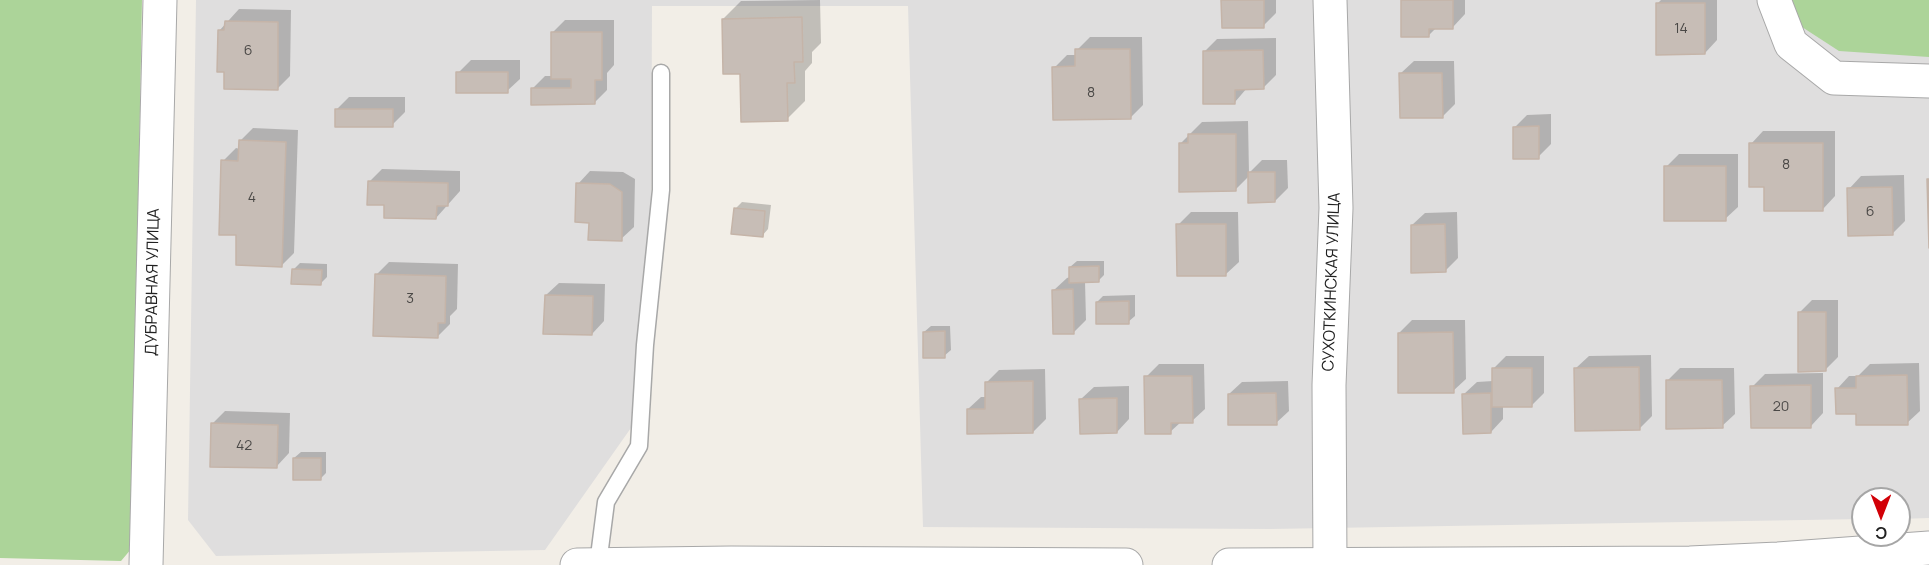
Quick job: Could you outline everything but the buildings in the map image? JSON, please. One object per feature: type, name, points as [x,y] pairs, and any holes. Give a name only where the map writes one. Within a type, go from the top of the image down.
[{"type":"street","name":"ДУБРАВНАЯ УЛИЦА","points":[[146,565],[160,0]]},
{"type":"street","name":"СУХОТКИНСКАЯ УЛИЦА","points":[[1330,0],[1336,208],[1329,385],[1330,564]]},
{"type":"street","points":[[1774,0],[1791,44],[1834,78],[1929,81]]},
{"type":"street","points":[[1229,565],[1690,563],[1929,548]]},
{"type":"street","points":[[577,565],[1126,565]]},
{"type":"lane","points":[[598,564],[606,502],[639,446],[645,345],[661,190],[661,73]]},
{"type":"shaded area","points":[[196,0],[1929,0],[1929,518],[1911,519],[1911,487],[1851,487],[1851,519],[1270,529],[923,527],[908,6],[652,6],[651,254],[645,408],[545,550],[216,556],[188,520]]},
{"type":"green space","points":[[0,0],[142,0],[132,548],[121,561],[0,558]]},
{"type":"green space","points":[[1792,0],[1929,0],[1929,57],[1839,51],[1802,27]]}]
